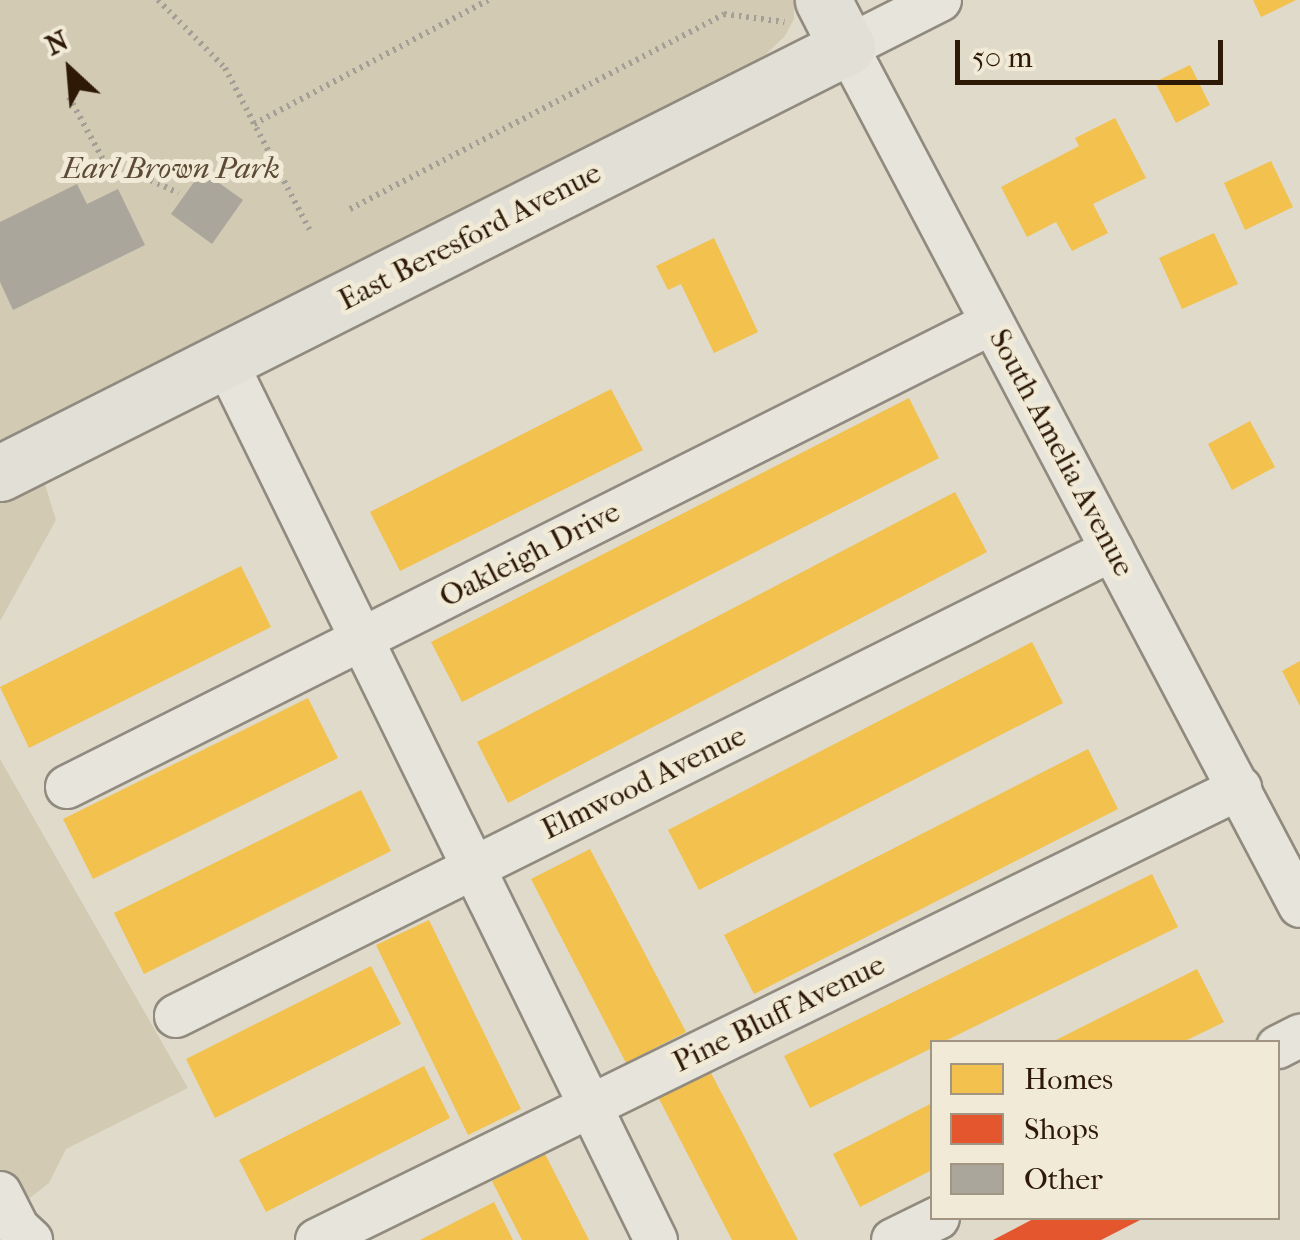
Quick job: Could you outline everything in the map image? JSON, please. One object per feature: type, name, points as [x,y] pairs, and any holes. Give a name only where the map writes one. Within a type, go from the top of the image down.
[{"type":"main road","name":"East Beresford Avenue","points":[[0,473],[225,360],[818,23]]},
{"type":"street","name":"East Beresford Avenue","points":[[818,23],[940,0]]},
{"type":"street","name":"South Amelia Avenue","points":[[818,23],[992,323],[1300,906]]},
{"type":"street","name":"Oakleigh Drive","points":[[67,787],[992,323]]},
{"type":"street","points":[[225,360],[656,1240]]},
{"type":"street","name":"Elmwood Avenue","points":[[176,1016],[1112,550]]},
{"type":"street","name":"Pine Bluff Avenue","points":[[317,1240],[1240,788]]},
{"type":"street","points":[[0,1193],[18,1228],[31,1240]]},
{"type":"street","points":[[893,1240],[934,1220]]},
{"type":"path","points":[[158,0],[225,68],[308,229]]},
{"type":"path","points":[[254,124],[488,0]]},
{"type":"path","points":[[350,209],[724,14],[818,23]]},
{"type":"path","points":[[69,97],[112,176],[144,176],[178,193]]},
{"type":"green space","name":"Earl Brown Park","points":[[0,0],[794,0],[794,19],[785,36],[765,55],[0,443]]},
{"type":"green space","points":[[42,475],[56,520],[0,621],[0,496]]},
{"type":"green space","points":[[0,759],[188,1088],[66,1149],[49,1183],[0,1221]]},
{"type":"building: Homes","points":[[1253,0],[1296,0],[1261,17]]},
{"type":"building: Homes","points":[[1190,65],[1210,105],[1176,123],[1155,82]]},
{"type":"building: Homes","points":[[1115,118],[1146,178],[1093,204],[1108,233],[1072,251],[1056,222],[1027,237],[1001,187],[1079,146],[1075,138]]},
{"type":"building: Homes","points":[[1271,161],[1293,207],[1245,230],[1224,183]]},
{"type":"building: Homes","points":[[1214,233],[1238,284],[1182,309],[1159,258]]},
{"type":"building: Homes","points":[[714,238],[758,332],[714,353],[681,284],[668,290],[656,266]]},
{"type":"building: Homes","points":[[611,389],[643,450],[400,571],[370,512]]},
{"type":"building: Homes","points":[[909,398],[939,458],[462,702],[431,642]]},
{"type":"building: Homes","points":[[1250,421],[1275,467],[1232,490],[1208,444]]},
{"type":"building: Homes","points":[[955,492],[987,552],[508,803],[477,742]]},
{"type":"building: Homes","points":[[241,566],[271,627],[29,748],[0,687]]},
{"type":"building: Homes","points":[[1032,642],[1063,703],[699,890],[668,830]]},
{"type":"building: Homes","points":[[1300,661],[1300,706],[1282,671]]},
{"type":"building: Homes","points":[[308,698],[338,758],[93,879],[63,819]]},
{"type":"building: Homes","points":[[1088,749],[1118,809],[754,994],[724,935]]},
{"type":"building: Homes","points":[[361,790],[391,851],[144,974],[114,913]]},
{"type":"building: Homes","points":[[590,849],[686,1032],[626,1063],[531,879]]},
{"type":"building: Homes","points":[[1152,874],[1178,927],[947,1040],[930,1040],[930,1049],[810,1108],[784,1056]]},
{"type":"building: Homes","points":[[429,920],[521,1109],[468,1135],[376,945]]},
{"type":"building: Homes","points":[[371,966],[401,1024],[215,1118],[186,1059]]},
{"type":"building: Homes","points":[[1197,969],[1224,1022],[1187,1040],[1056,1040]]},
{"type":"building: Homes","points":[[424,1066],[450,1118],[266,1212],[239,1160]]},
{"type":"building: Homes","points":[[710,1071],[798,1240],[732,1240],[658,1097]]},
{"type":"building: Homes","points":[[930,1104],[930,1171],[860,1207],[833,1154]]},
{"type":"building: Homes","points":[[545,1154],[589,1240],[522,1240],[492,1181]]},
{"type":"building: Homes","points":[[494,1202],[513,1240],[420,1240]]},
{"type":"building: Shops","points":[[1031,1220],[1140,1220],[1101,1240],[993,1240]]},
{"type":"building: Other","points":[[202,171],[243,200],[212,244],[171,214]]},
{"type":"building: Other","points":[[77,184],[87,204],[118,189],[145,245],[13,310],[0,282],[0,222]]}]
